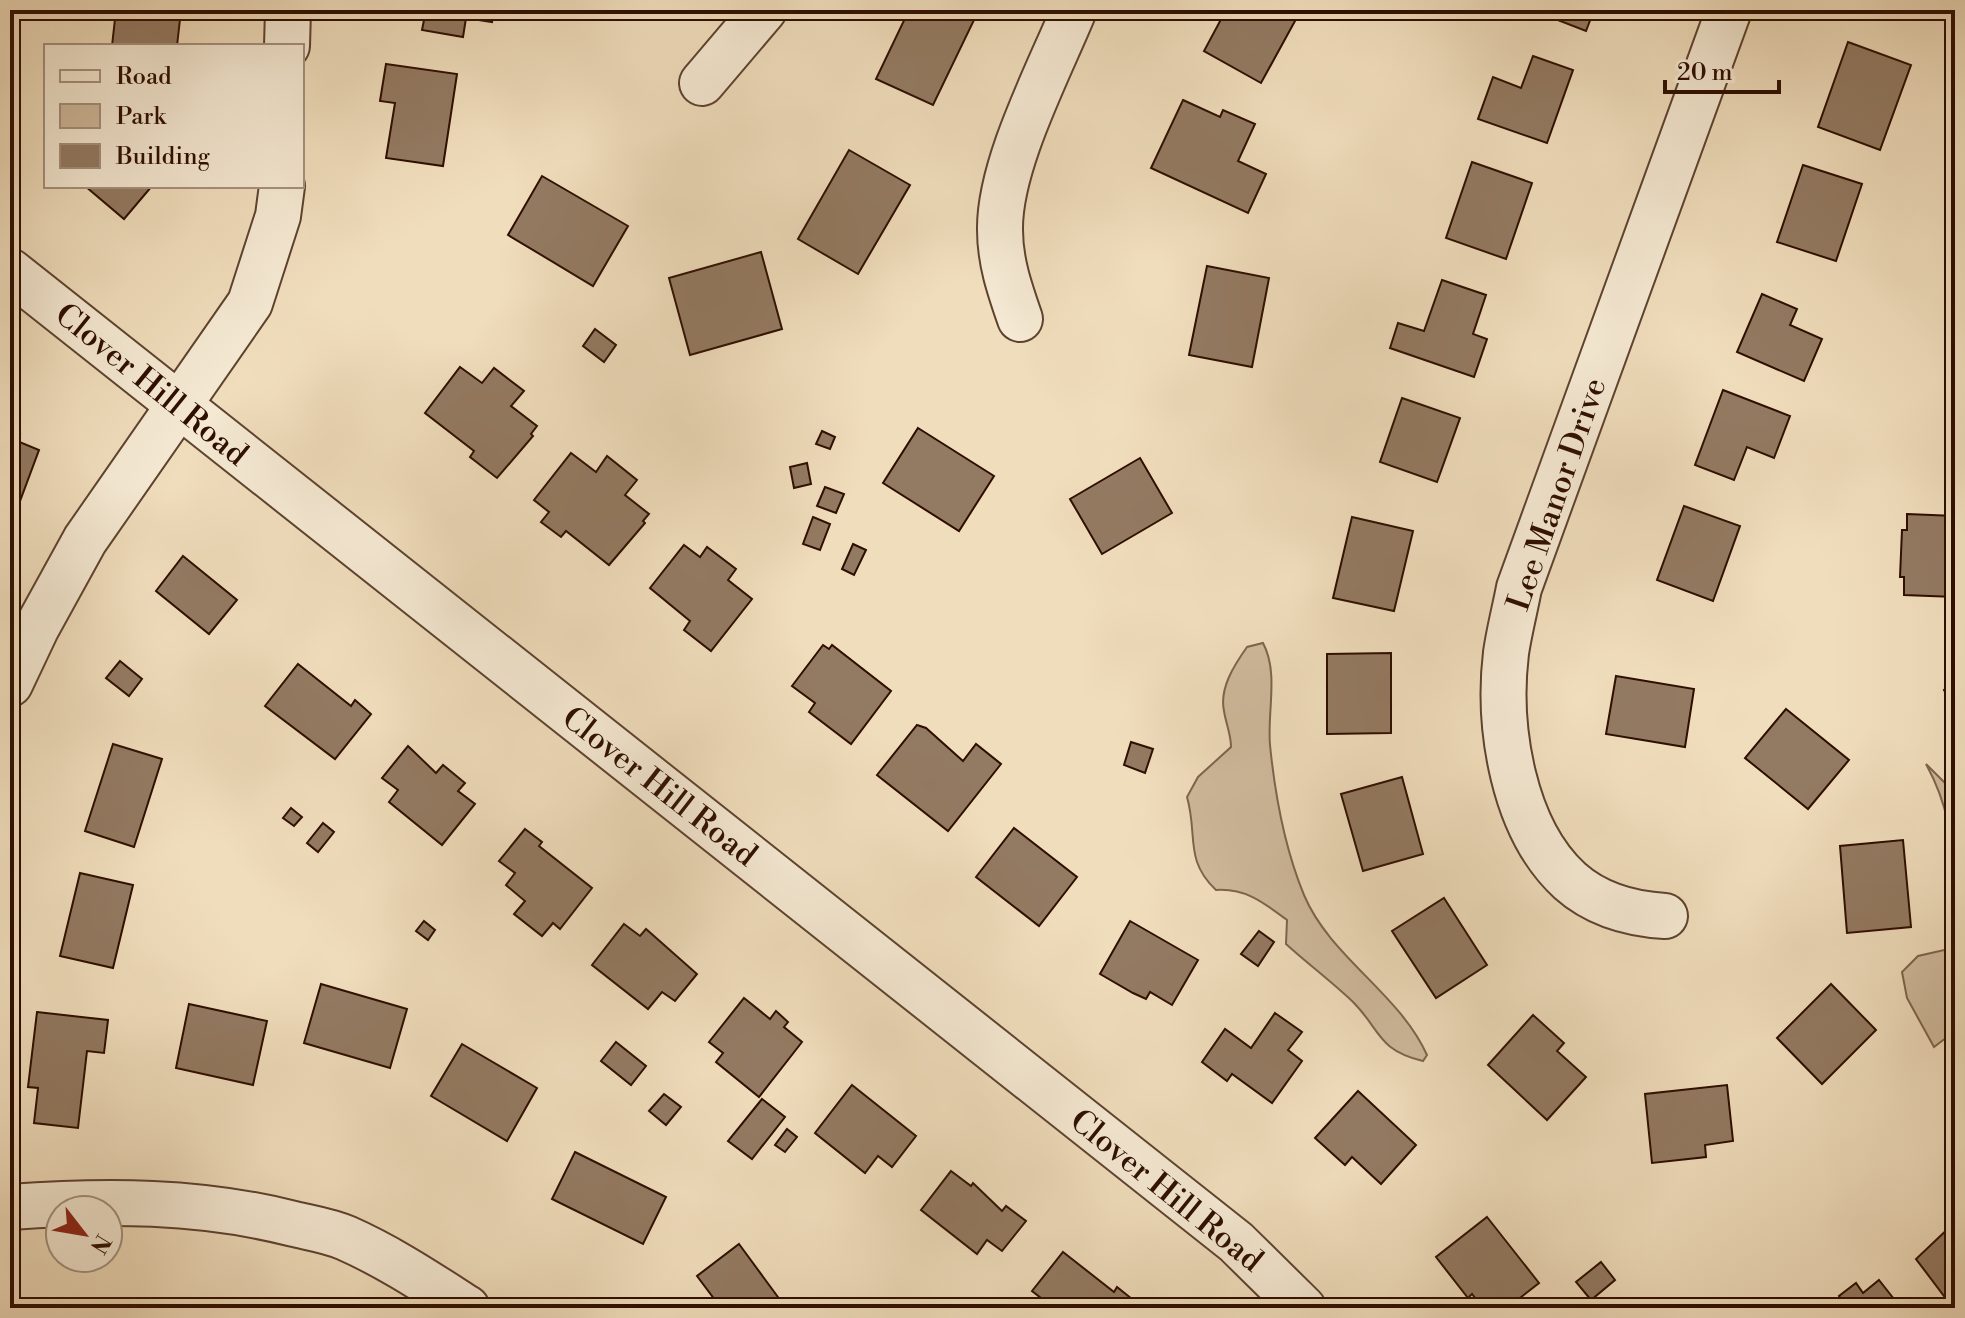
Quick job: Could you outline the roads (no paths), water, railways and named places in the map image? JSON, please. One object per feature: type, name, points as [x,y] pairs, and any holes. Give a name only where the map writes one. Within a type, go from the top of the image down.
[{"type":"street","points":[[287,44],[288,10]]},
{"type":"street","points":[[702,83],[764,10]]},
{"type":"street","points":[[1020,319],[1004,271],[1000,229],[1005,187],[1074,10]]},
{"type":"street","name":"Lee Manor Drive","points":[[1665,916],[1636,914],[1602,902],[1571,882],[1547,854],[1529,819],[1512,765],[1504,709],[1506,654],[1519,588],[1729,10]]},
{"type":"street","points":[[10,684],[85,540],[250,303],[278,216],[282,188]]},
{"type":"street","name":"Clover Hill Road","points":[[10,271],[1236,1242],[1303,1308]]},
{"type":"street","points":[[10,1207],[92,1201],[163,1203],[262,1216],[344,1237],[406,1268],[467,1308]]}]
